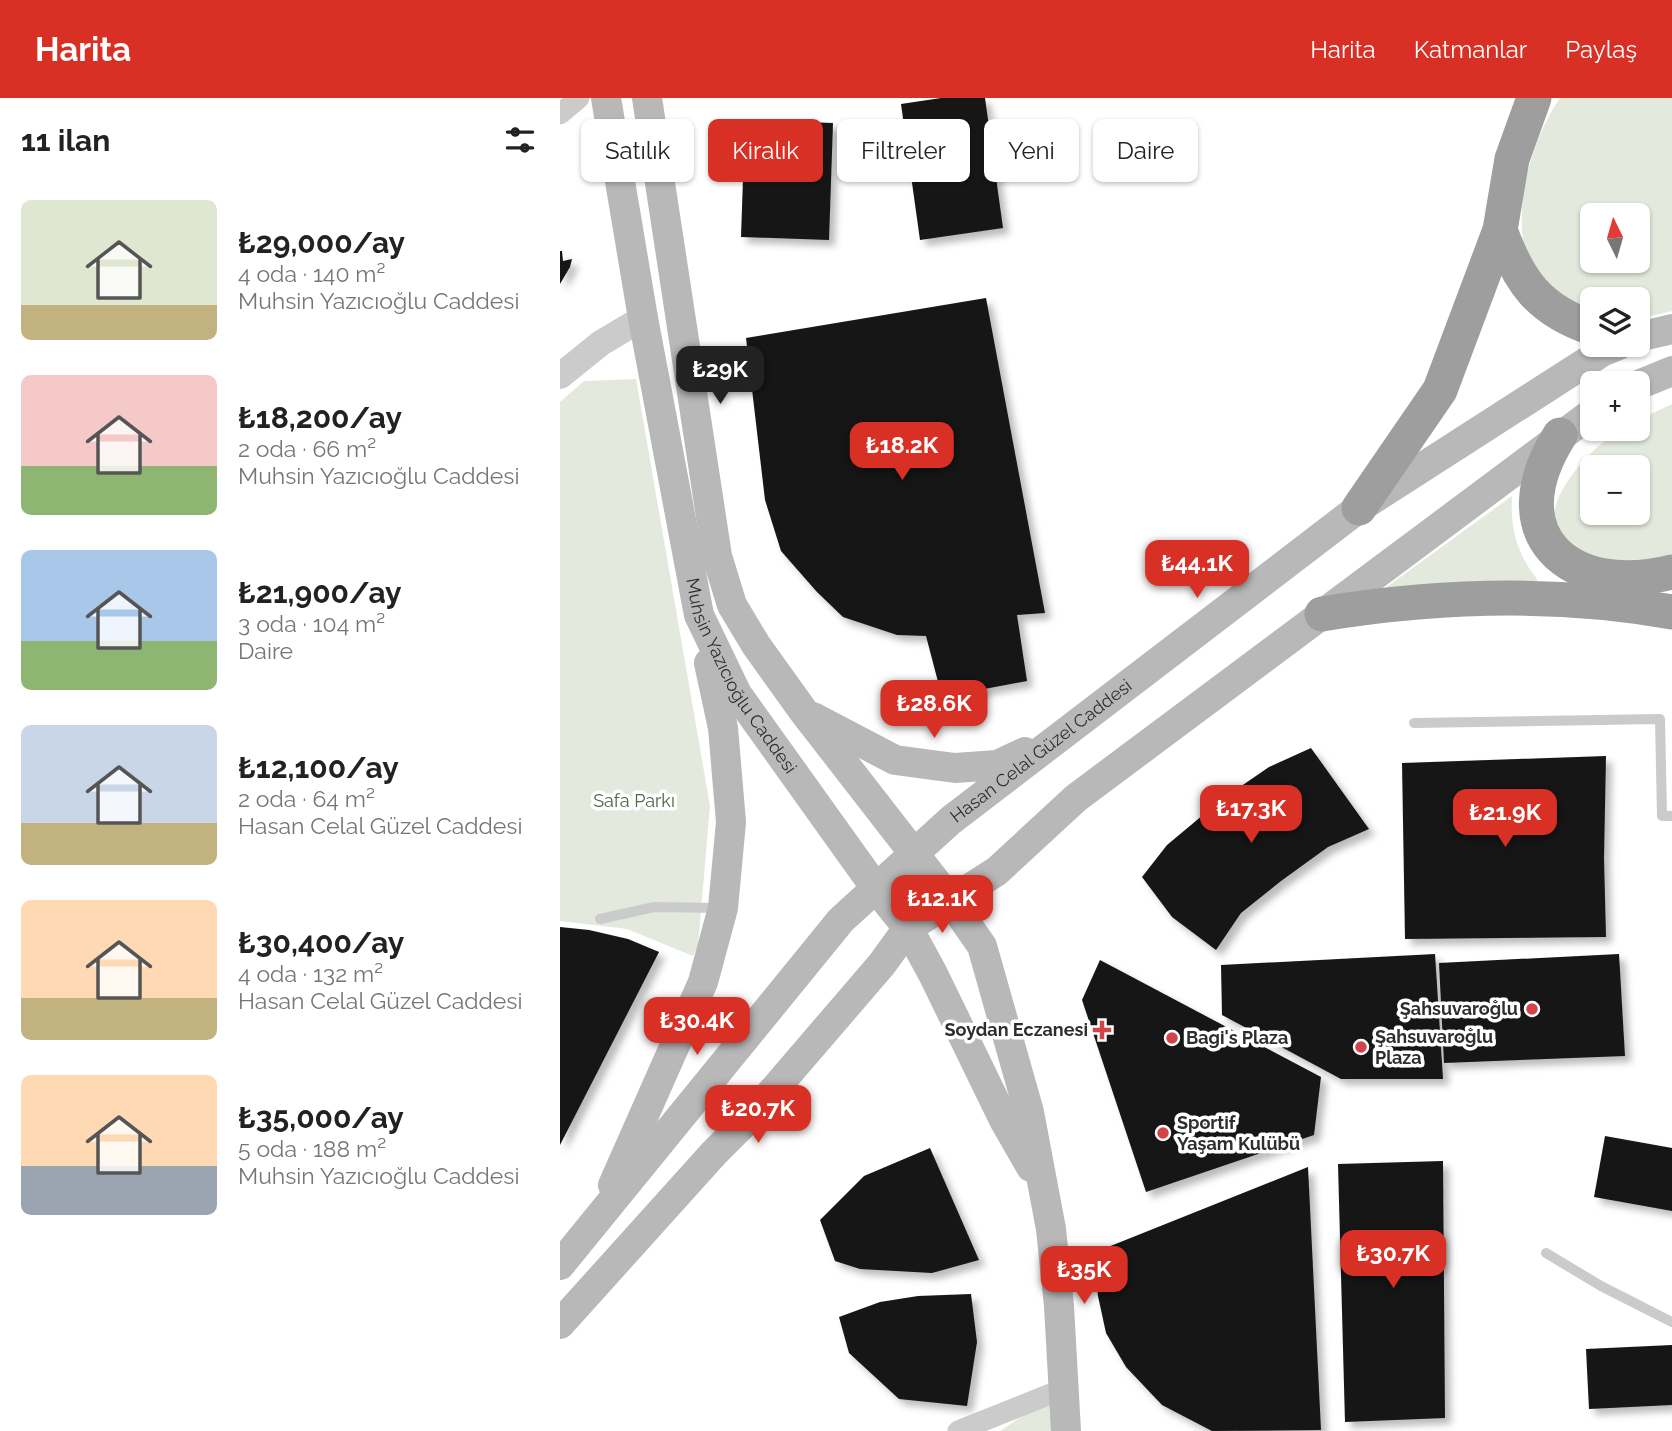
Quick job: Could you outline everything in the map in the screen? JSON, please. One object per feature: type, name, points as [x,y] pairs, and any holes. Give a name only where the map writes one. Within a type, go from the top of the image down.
[{"type":"highway","points":[[1359,508],[1440,390],[1500,230],[1512,159],[1534,98]]},
{"type":"highway","points":[[1500,230],[1521,278],[1532,293],[1549,309],[1580,324]]},
{"type":"highway","points":[[1560,435],[1542,472],[1535,503],[1539,526],[1553,550],[1580,569],[1601,575],[1650,577],[1672,572]]},
{"type":"highway","points":[[1322,614],[1418,600],[1524,597],[1587,601],[1672,612]]},
{"type":"main road","name":"Muhsin Yazıcıoğlu Caddesi","points":[[606,98],[643,318],[699,615],[737,694],[875,887],[908,928],[1004,1120],[1044,1188]]},
{"type":"main road","name":"Muhsin Yazıcıoğlu Caddesi","points":[[647,98],[717,556],[732,605],[756,645],[804,712],[950,900],[982,946],[1029,1112],[1044,1188],[1056,1268],[1066,1431]]},
{"type":"main road","points":[[1650,334],[1672,329]]},
{"type":"main road","name":"Hasan Celal Güzel Caddesi","points":[[560,1265],[841,920],[912,853],[951,820],[1359,508],[1594,357]]},
{"type":"main road","points":[[1650,380],[1672,371]]},
{"type":"main road","points":[[560,1324],[714,1153],[754,1114],[882,964],[908,928],[998,871],[1076,799],[1580,421]]},
{"type":"main road","points":[[598,1218],[703,982],[723,908],[731,822],[724,742],[699,615]]},
{"type":"main road","points":[[804,712],[895,760],[955,768],[997,765],[1066,732]]},
{"type":"street","points":[[560,114],[579,98]]},
{"type":"street","points":[[560,376],[601,343],[643,318]]},
{"type":"street","points":[[958,1431],[1063,1388]]},
{"type":"lane","points":[[1414,723],[1660,719],[1661,816],[1672,816]]},
{"type":"lane","points":[[600,919],[654,907],[723,908]]},
{"type":"lane","points":[[1546,1253],[1601,1286],[1672,1322]]},
{"type":"green space","points":[[1560,98],[1672,98],[1672,311],[1650,316],[1650,287],[1580,287],[1580,314],[1571,309],[1531,268],[1524,244],[1523,201],[1532,156]]},
{"type":"green space","name":"Safa Parkı","points":[[636,379],[710,806],[698,945],[693,956],[627,929],[560,921],[560,402],[584,381]]},
{"type":"green space","points":[[1672,404],[1672,555],[1642,561],[1605,558],[1573,545],[1562,535],[1555,521],[1555,509],[1559,496],[1580,465],[1580,525],[1650,525],[1650,455],[1589,455],[1604,441],[1650,441],[1650,414]]},
{"type":"green space","points":[[1512,496],[1516,540],[1537,583],[1381,591]]},
{"type":"green space","points":[[1063,1389],[1065,1431],[1000,1431]]},
{"type":"building","points":[[941,98],[985,98],[988,119],[984,119],[984,182],[997,182],[1003,228],[920,240],[912,182],[970,182],[970,119],[903,119],[901,104]]},
{"type":"building","points":[[823,123],[833,123],[829,240],[741,237],[743,182],[823,182]]},
{"type":"building","points":[[560,251],[563,261],[572,259],[560,284]]},
{"type":"building","points":[[986,298],[1045,613],[1017,615],[1027,681],[942,697],[926,636],[897,635],[843,617],[781,551],[765,500],[746,338]]},
{"type":"building","points":[[1311,748],[1369,829],[1328,847],[1281,881],[1241,913],[1216,950],[1172,917],[1142,877],[1167,845],[1221,800],[1269,767]]},
{"type":"building","points":[[1606,756],[1606,937],[1405,939],[1402,763]]},
{"type":"building","points":[[560,927],[628,939],[659,952],[560,1145]]},
{"type":"building","name":"Şahsuvaroğlu Plaza","points":[[1435,954],[1443,1079],[1341,1079],[1222,1015],[1221,965]]},
{"type":"building","name":"Şahsuvaroğlu","points":[[1619,954],[1625,1056],[1444,1063],[1439,963]]},
{"type":"building","name":"Bagi's Plaza","points":[[1100,960],[1321,1077],[1314,1135],[1146,1192],[1082,1000]]},
{"type":"building","points":[[1605,1136],[1672,1148],[1672,1211],[1594,1197]]},
{"type":"building","points":[[930,1148],[979,1260],[932,1273],[860,1269],[835,1261],[820,1220],[864,1176]]},
{"type":"building","points":[[1443,1161],[1445,1418],[1345,1422],[1338,1164]]},
{"type":"building","points":[[1308,1167],[1321,1430],[1212,1431],[1162,1405],[1126,1367],[1106,1333],[1093,1253]]},
{"type":"building","points":[[971,1294],[977,1342],[967,1406],[899,1399],[849,1353],[839,1317],[880,1302],[918,1296]]},
{"type":"building","points":[[1672,1345],[1672,1405],[1589,1409],[1586,1349]]},
{"type":"place","name":"Şahsuvaroğlu","points":[[1532,1009]]},
{"type":"place","name":"Soydan Eczanesi","points":[[1102,1030]]},
{"type":"place","name":"Bagi's Plaza","points":[[1172,1038]]},
{"type":"place","name":"Şahsuvaroğlu Plaza","points":[[1361,1047]]},
{"type":"place","name":"Sportif Yaşam Kulübü","points":[[1163,1133]]}]
